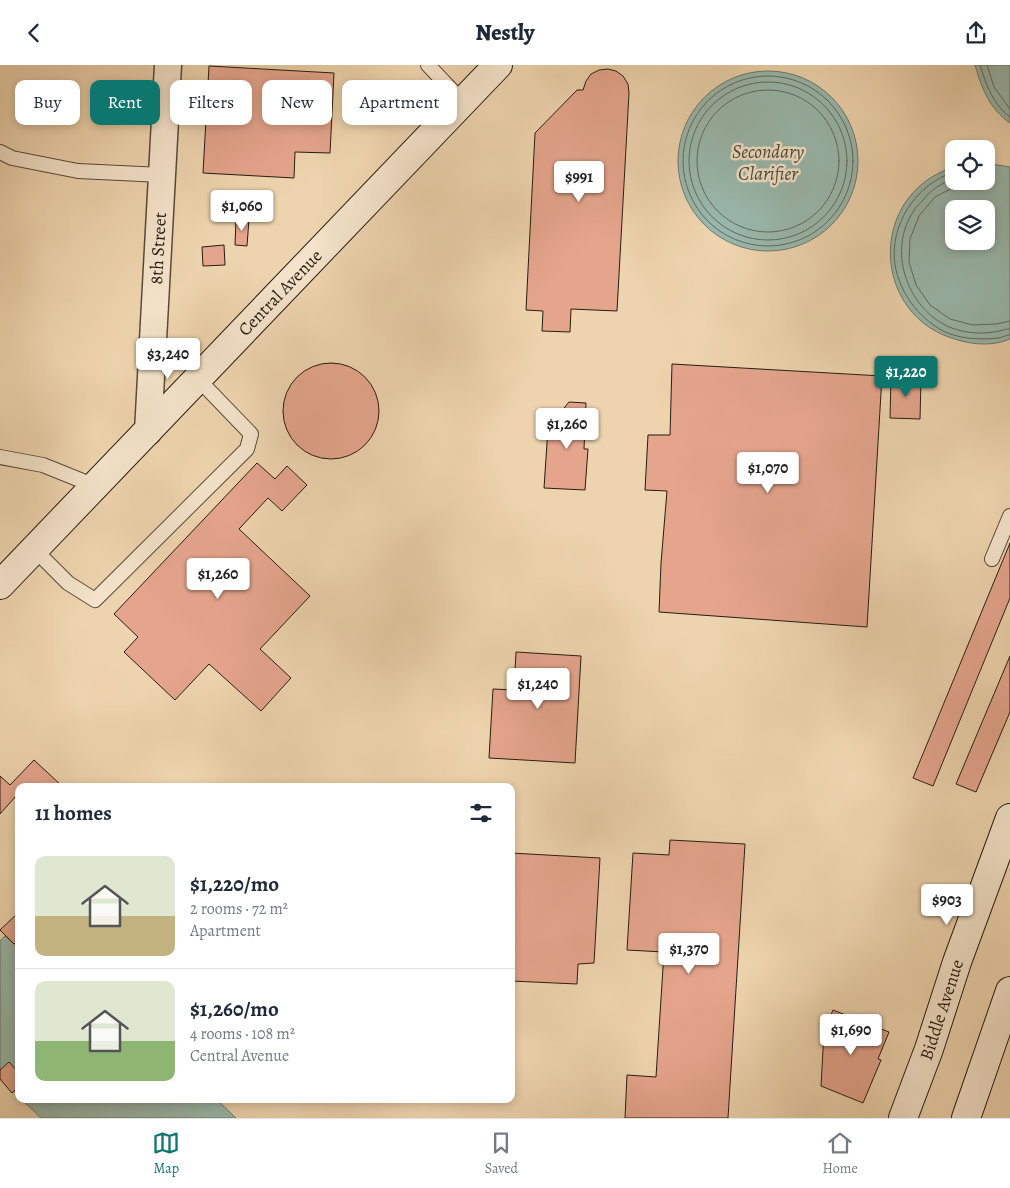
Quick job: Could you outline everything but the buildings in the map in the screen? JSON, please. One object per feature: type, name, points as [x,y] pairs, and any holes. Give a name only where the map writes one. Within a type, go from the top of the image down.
[{"type":"street","name":"8th Street","points":[[148,432],[168,65]]},
{"type":"street","name":"Central Avenue","points":[[0,585],[498,65]]},
{"type":"street","name":"Biddle Avenue","points":[[903,1118],[929,1049],[956,961],[1010,818]]},
{"type":"street","points":[[966,1118],[1010,991]]},
{"type":"lane","points":[[428,65],[463,102]]},
{"type":"lane","points":[[0,152],[12,158],[78,171],[162,175]]},
{"type":"lane","points":[[34,549],[68,583],[95,600],[247,449],[252,434],[198,379]]},
{"type":"lane","points":[[0,457],[43,465],[95,486]]},
{"type":"lane","points":[[992,559],[1010,516]]},
{"type":"water","points":[[975,65],[1010,65],[1010,123],[997,111],[987,97]]},
{"type":"water","name":"Secondary Clarifier","points":[[759,71],[777,71],[802,78],[818,86],[832,97],[843,111],[851,127],[858,152],[858,170],[851,195],[843,211],[832,225],[818,236],[794,247],[777,251],[759,251],[742,247],[718,236],[698,218],[682,187],[678,170],[678,152],[682,135],[693,111],[711,91],[742,75]]},
{"type":"water","points":[[995,164],[1010,167],[1010,339],[984,344],[958,340],[929,327],[908,307],[895,282],[890,255],[894,228],[906,202],[926,181],[945,172],[945,190],[995,190]]},
{"type":"water","points":[[5,936],[15,945],[15,1092],[0,1078],[0,941]]},
{"type":"water","points":[[25,1103],[220,1103],[236,1118],[41,1118]]}]
